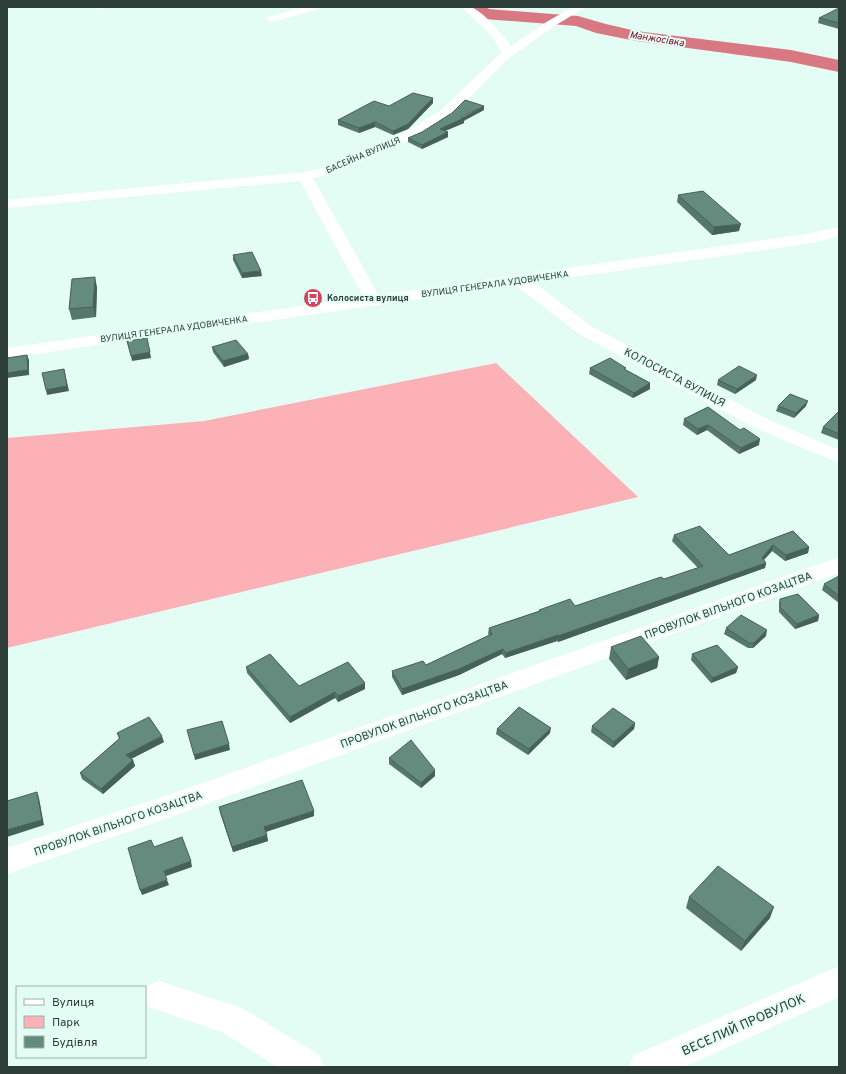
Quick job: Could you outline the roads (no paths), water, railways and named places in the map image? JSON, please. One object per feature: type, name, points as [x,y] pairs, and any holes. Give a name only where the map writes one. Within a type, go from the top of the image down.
[{"type":"street","points":[[272,19],[316,7]]},
{"type":"street","points":[[466,7],[470,12],[484,22],[503,42],[509,53]]},
{"type":"street","name":"БАСЕЙНА ВУЛИЦЯ","points":[[7,204],[305,176],[328,171],[416,132],[446,113],[467,94],[485,74],[509,53],[552,23],[581,7]]},
{"type":"street","points":[[305,176],[373,300]]},
{"type":"street","name":"ВУЛИЦЯ ГЕНЕРАЛА УДОВИЧЕНКА","points":[[7,353],[373,300],[521,281],[806,239],[839,232]]},
{"type":"street","name":"КОЛОСИСТА ВУЛИЦЯ","points":[[521,281],[585,330],[762,424],[839,457]]},
{"type":"street","name":"ПРОВУЛОК ВІЛЬНОГО КОЗАЦТВА","points":[[7,861],[190,798],[839,565]]},
{"type":"street","name":"ВЕСЕЛИЙ ПРОВУЛОК","points":[[646,1067],[839,981]]},
{"type":"street","points":[[159,996],[231,1019],[307,1067]]},
{"type":"waterway","name":"Манжосівка","points":[[478,7],[484,14],[578,21],[602,29],[636,36],[791,56],[839,66]]},
{"type":"place","name":"Колосиста вулиця","points":[[313,298]]}]
